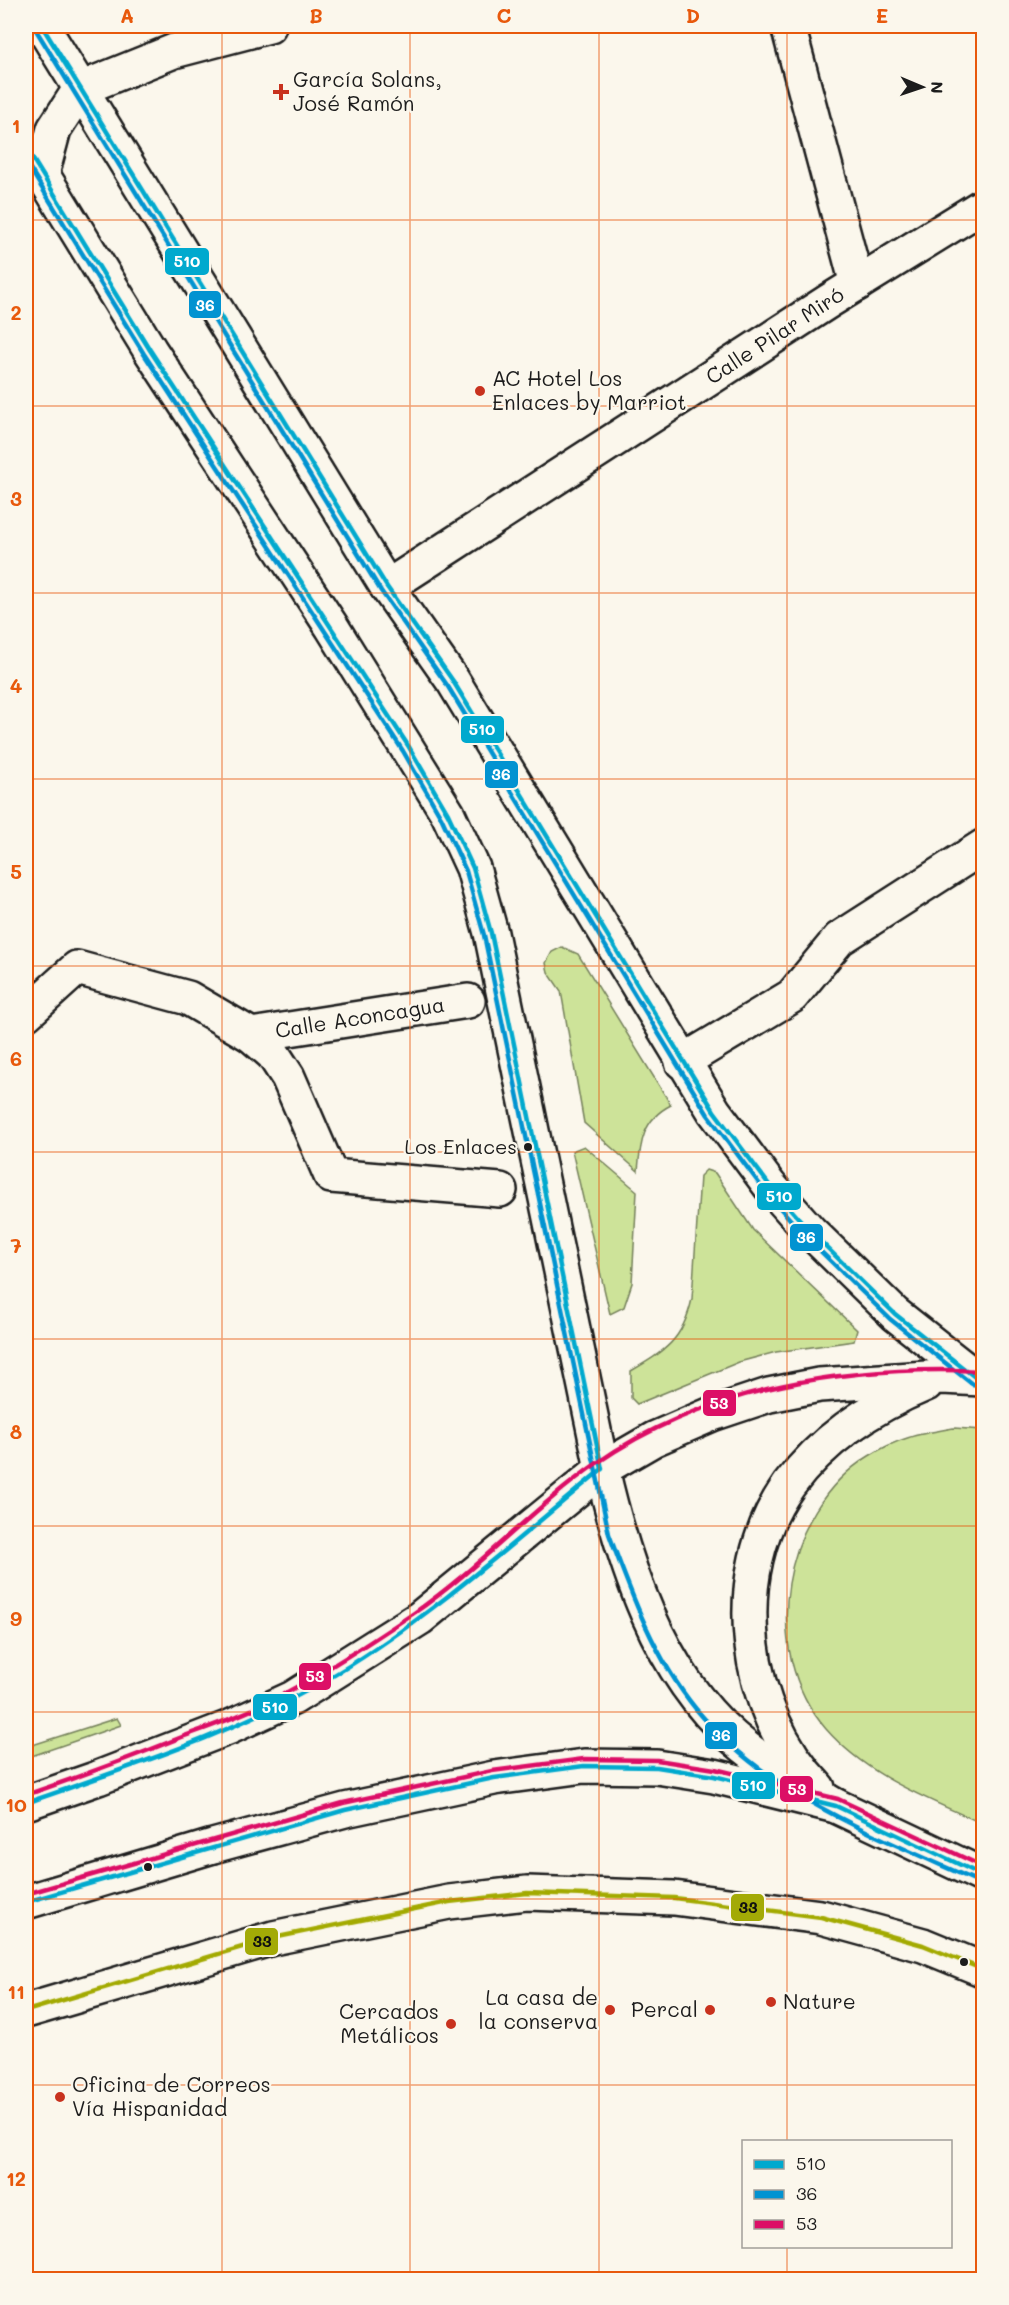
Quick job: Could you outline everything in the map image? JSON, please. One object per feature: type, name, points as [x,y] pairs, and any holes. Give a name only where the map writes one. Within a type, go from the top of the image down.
[{"type":"main road","points":[[42,26],[387,587],[453,681],[682,1062],[714,1111],[770,1186],[810,1231],[895,1314],[980,1379]]},
{"type":"main road","points":[[269,26],[174,51],[80,89],[34,161],[150,350],[409,747],[448,814],[473,868],[491,933],[511,1024],[616,1532],[635,1583],[662,1642],[701,1704],[732,1736],[771,1768],[836,1806],[984,1876]]},
{"type":"main road","points":[[788,26],[857,284]]},
{"type":"main road","name":"Calle Pilar Miró","points":[[387,587],[857,284],[984,205]]},
{"type":"main road","points":[[682,1062],[792,996],[839,939],[984,846]]},
{"type":"main road","name":"Calle Aconcagua","points":[[26,1014],[77,968],[188,998],[251,1035],[273,1054],[288,1077],[331,1176],[500,1190]]},
{"type":"main road","name":"Calle Aconcagua","points":[[251,1035],[468,1001]]},
{"type":"main road","points":[[836,1806],[810,1780],[788,1750],[768,1714],[755,1666],[750,1620],[754,1569],[769,1524],[789,1486],[827,1442],[902,1394],[942,1377]]},
{"type":"main road","points":[[26,1803],[219,1731],[293,1698],[420,1618],[602,1469],[654,1439],[712,1414],[769,1395],[819,1385],[942,1377],[980,1379]]},
{"type":"main road","points":[[26,1902],[213,1846],[345,1810],[494,1778],[584,1766],[657,1767],[714,1776],[836,1806]]},
{"type":"main road","points":[[26,2011],[273,1938],[449,1902],[527,1893],[674,1898],[809,1915],[875,1930],[923,1945],[984,1970]]},
{"type":"green space","points":[[562,947],[578,954],[671,1105],[654,1117],[645,1133],[638,1171],[584,1123],[561,991],[548,972],[546,963],[552,952]]},
{"type":"green space","points":[[584,1146],[637,1191],[632,1283],[624,1307],[610,1314],[572,1151]]},
{"type":"green space","points":[[706,1170],[715,1173],[753,1230],[857,1330],[854,1341],[776,1352],[739,1362],[637,1404],[631,1398],[631,1371],[671,1343],[678,1335],[688,1313],[692,1299],[700,1176]]},
{"type":"green space","points":[[954,1428],[983,1430],[983,1824],[899,1785],[879,1773],[843,1746],[826,1729],[805,1697],[792,1661],[787,1623],[789,1584],[799,1546],[816,1510],[839,1480],[869,1456],[890,1444],[920,1434]]},
{"type":"green space","points":[[117,1718],[121,1725],[26,1758],[26,1747]]},
{"type":"transit line","name":"510","points":[[42,26],[387,587],[453,681],[714,1111],[770,1186],[810,1231],[895,1314],[976,1378],[984,1379]]},
{"type":"transit line","name":"36","points":[[36,30],[381,591],[447,685],[708,1115],[764,1190],[805,1236],[890,1319],[972,1384],[983,1386]]},
{"type":"transit line","name":"510","points":[[26,148],[150,350],[409,747],[448,814],[473,868],[491,933],[602,1469],[440,1602],[336,1674],[299,1695],[223,1731],[26,1803]]},
{"type":"transit line","name":"36","points":[[26,162],[144,354],[403,751],[441,817],[466,871],[484,935],[609,1534],[635,1603],[668,1669],[696,1709],[725,1740],[757,1767],[792,1791],[866,1831],[981,1883]]},
{"type":"transit line","name":"53","points":[[26,1795],[238,1716],[307,1681],[369,1643],[438,1595],[597,1463],[640,1436],[686,1415],[734,1398],[833,1377],[883,1372],[984,1371]]},
{"type":"transit line","name":"53","points":[[26,1894],[343,1803],[492,1771],[584,1759],[657,1760],[715,1769],[838,1799],[984,1867]]},
{"type":"transit line","name":"510","points":[[26,1902],[345,1810],[494,1778],[584,1766],[657,1767],[714,1776],[836,1806],[984,1876]]},
{"type":"transit line","name":"33","points":[[26,2011],[273,1938],[449,1902],[527,1893],[674,1898],[821,1917],[923,1945],[984,1970]]},
{"type":"place","name":"García Solans, José Ramón","points":[[281,92]]},
{"type":"place","name":"AC Hotel Los Enlaces by Marriot","points":[[480,391]]},
{"type":"place","name":"Los Enlaces","points":[[528,1147]]},
{"type":"place","name":"Nature","points":[[771,2002]]},
{"type":"place","name":"La casa de la conserva","points":[[610,2010]]},
{"type":"place","name":"Percal","points":[[710,2010]]},
{"type":"place","name":"Cercados Metálicos","points":[[451,2024]]},
{"type":"place","name":"Oficina de Correos Vía Hispanidad","points":[[60,2097]]}]
